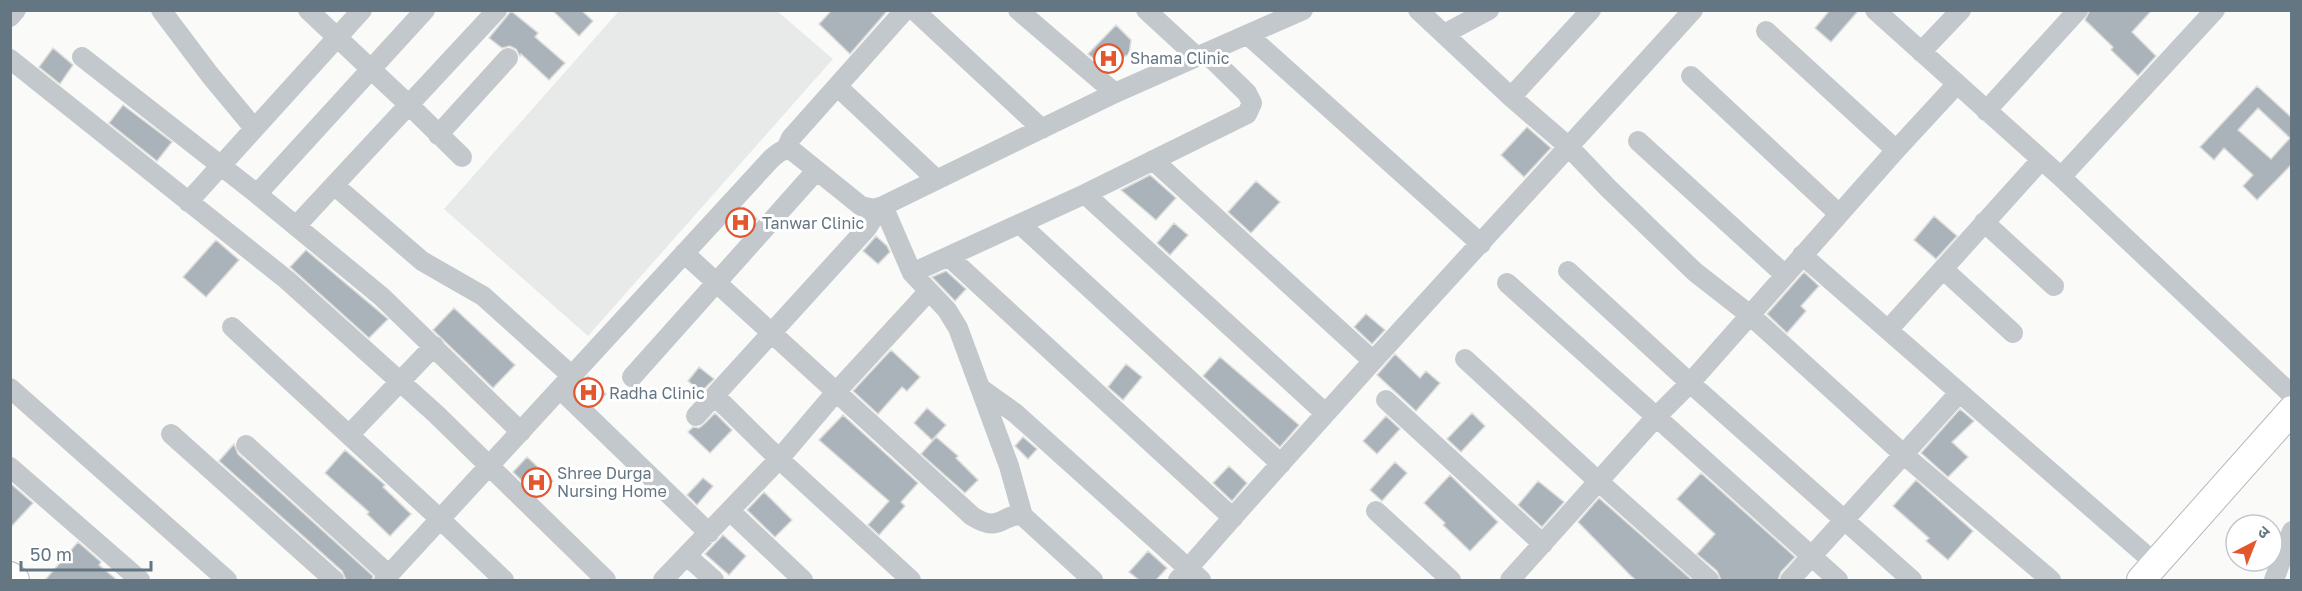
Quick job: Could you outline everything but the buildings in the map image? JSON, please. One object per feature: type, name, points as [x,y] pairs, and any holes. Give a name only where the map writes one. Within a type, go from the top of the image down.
[{"type":"street","points":[[10,17],[16,10]]},
{"type":"street","points":[[161,10],[254,128]]},
{"type":"street","points":[[308,10],[462,157]]},
{"type":"street","points":[[188,202],[362,10]]},
{"type":"street","points":[[257,194],[425,10]]},
{"type":"street","points":[[296,226],[497,10]]},
{"type":"street","points":[[246,445],[387,578],[771,159],[786,149],[791,138],[905,10]]},
{"type":"street","points":[[914,10],[1042,129]]},
{"type":"street","points":[[1018,10],[1115,93]]},
{"type":"street","points":[[912,273],[1085,194],[1242,117],[1250,109],[1252,103],[1247,93],[1146,10]]},
{"type":"street","points":[[786,149],[794,152],[855,202],[878,207],[1115,93],[1303,10]]},
{"type":"street","points":[[1418,10],[1511,97],[1569,147],[1695,272],[1750,315],[1904,454],[2051,580]]},
{"type":"street","points":[[1444,34],[1489,10]]},
{"type":"street","points":[[1511,97],[1591,10]]},
{"type":"street","points":[[980,388],[1015,413],[1189,577],[1233,518],[1372,360],[1481,244],[1693,10]]},
{"type":"street","points":[[1875,10],[2061,177],[2292,395]]},
{"type":"street","points":[[1921,52],[1961,10]]},
{"type":"street","points":[[1986,111],[2078,10]]},
{"type":"street","points":[[2061,177],[2216,10]]},
{"type":"street","points":[[1766,31],[1896,150]]},
{"type":"street","points":[[1248,35],[1481,244]]},
{"type":"street","points":[[82,57],[257,194],[382,297],[521,432]]},
{"type":"street","points":[[438,135],[508,58]]},
{"type":"street","points":[[10,60],[287,280],[400,381],[606,580]]},
{"type":"street","points":[[1691,76],[1839,214]]},
{"type":"street","points":[[1510,580],[1656,417],[1690,383],[1956,85]]},
{"type":"street","points":[[838,87],[936,178]]},
{"type":"street","points":[[1638,141],[1785,275]]},
{"type":"street","points":[[1153,160],[1372,360]]},
{"type":"street","points":[[1888,330],[2041,160]]},
{"type":"street","points":[[632,377],[816,171]]},
{"type":"street","points":[[334,185],[422,261],[483,296],[709,533]]},
{"type":"street","points":[[1085,194],[1326,413]]},
{"type":"street","points":[[878,207],[912,273],[953,319],[1009,466],[1023,516],[1093,580]]},
{"type":"street","points":[[696,416],[867,228],[878,207]]},
{"type":"street","points":[[1984,222],[2054,286]]},
{"type":"street","points":[[1020,224],[1281,464]]},
{"type":"street","points":[[684,253],[972,516],[989,525],[998,524],[1015,515],[1023,516]]},
{"type":"street","points":[[1802,255],[1959,393],[2148,572],[2292,410]]},
{"type":"street","points":[[949,257],[1233,518]]},
{"type":"street","points":[[1943,269],[2013,333]]},
{"type":"street","points":[[1568,271],[1912,580]]},
{"type":"street","points":[[1507,283],[1838,580]]},
{"type":"street","points":[[663,580],[779,459],[836,392],[928,292]]},
{"type":"street","points":[[232,327],[504,580]]},
{"type":"street","points":[[349,435],[434,346]]},
{"type":"street","points":[[1465,359],[1598,482],[1709,580]]},
{"type":"street","points":[[10,388],[226,580]]},
{"type":"street","points":[[1790,580],[1959,393]]},
{"type":"street","points":[[715,396],[779,459],[911,580]]},
{"type":"street","points":[[1386,399],[1543,544]]},
{"type":"street","points":[[171,434],[334,580]]},
{"type":"street","points":[[10,467],[140,580]]},
{"type":"street","points":[[730,511],[803,580]]},
{"type":"street","points":[[1376,511],[1451,580]]},
{"type":"street","points":[[2274,580],[2292,531]]},
{"type":"street","points":[[687,556],[714,580]]},
{"type":"street","points":[[10,576],[15,580]]},
{"type":"shaded area","points":[[619,11],[777,11],[833,59],[588,336],[444,209]]},
{"type":"place","name":"Shama Clinic","points":[[1109,58]]},
{"type":"place","name":"Tanwar Clinic","points":[[741,223]]},
{"type":"place","name":"Radha Clinic","points":[[588,393]]},
{"type":"place","name":"Shree Durga Nursing Home","points":[[536,482]]}]
